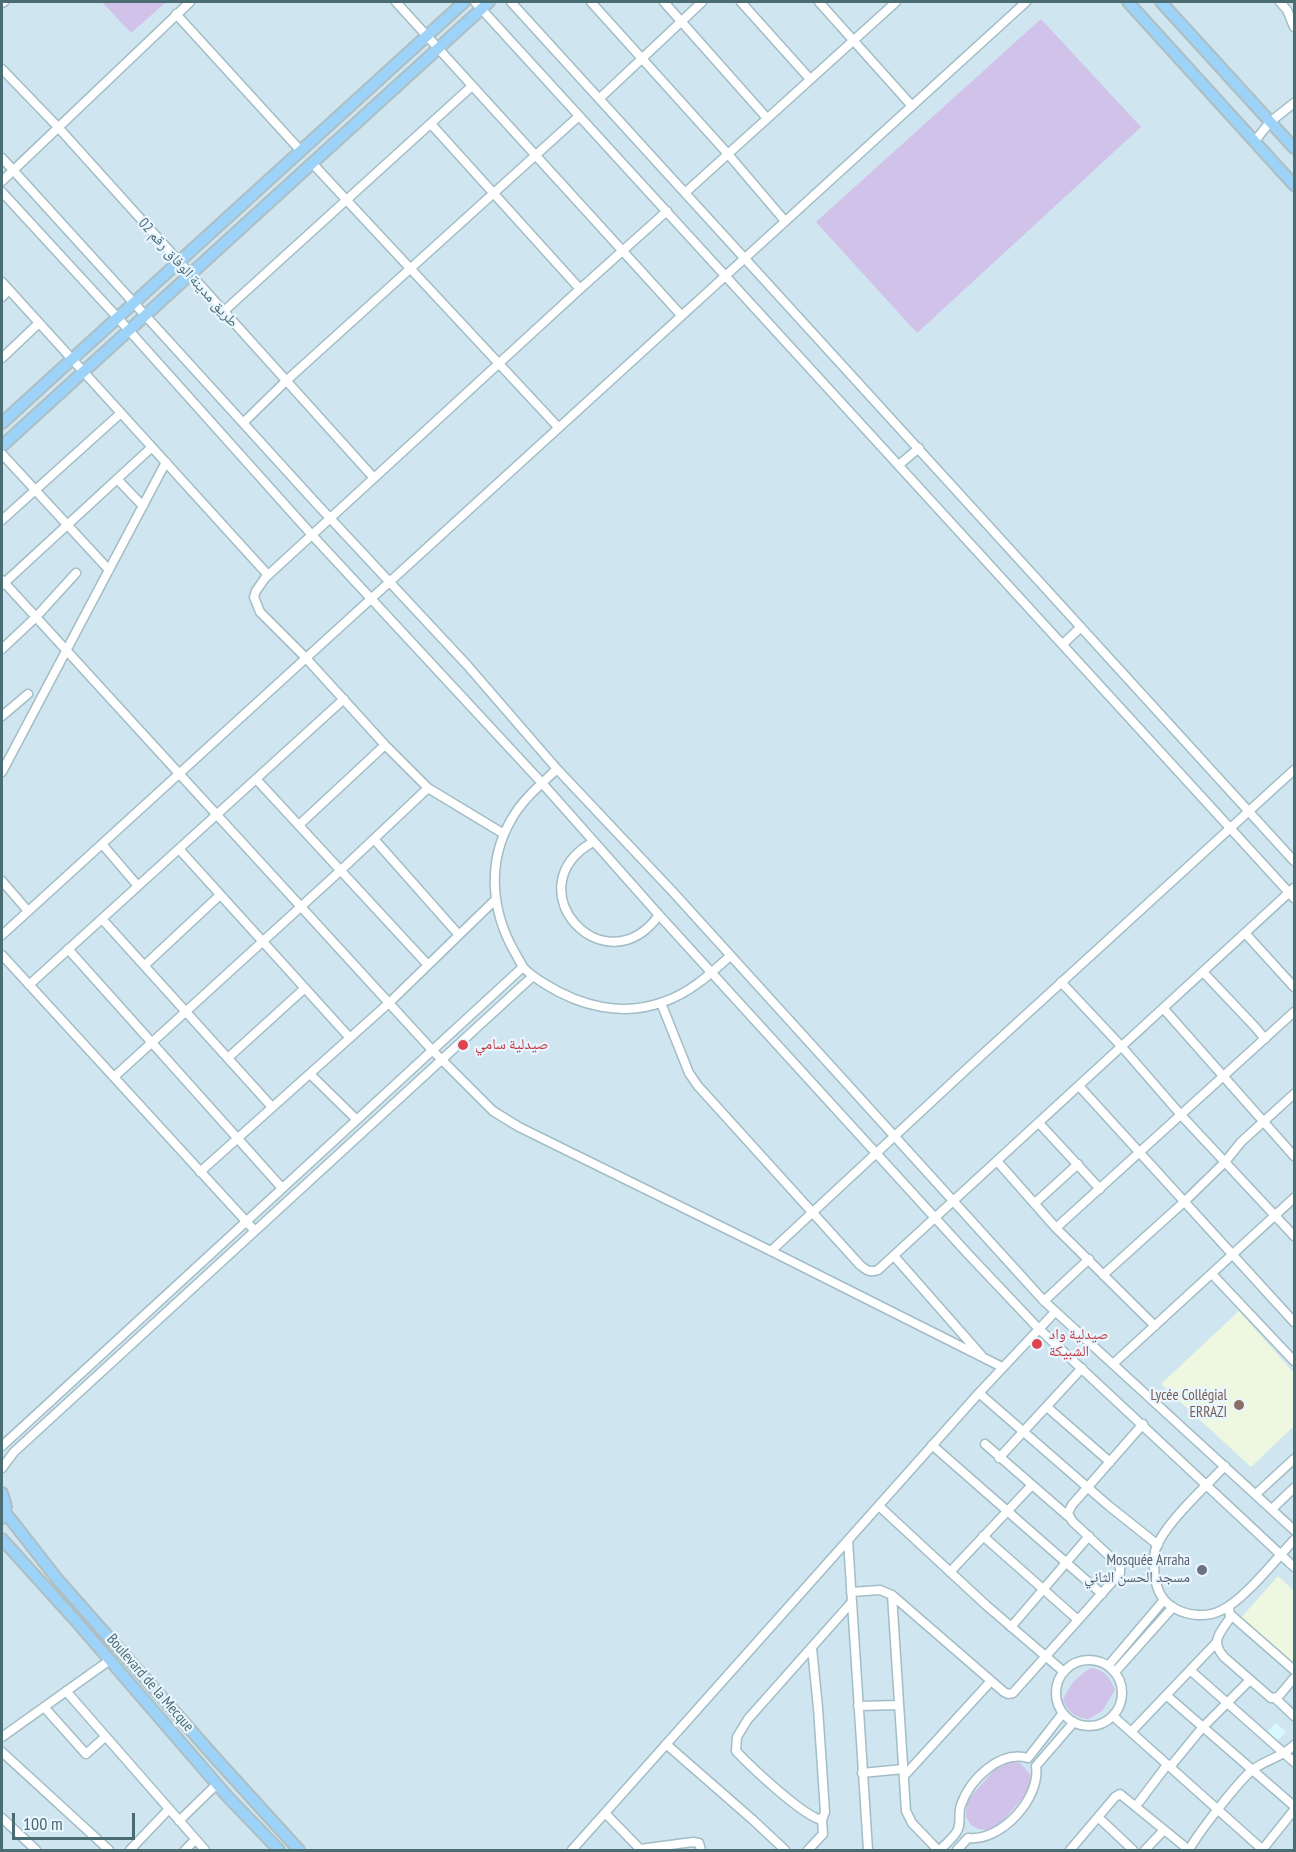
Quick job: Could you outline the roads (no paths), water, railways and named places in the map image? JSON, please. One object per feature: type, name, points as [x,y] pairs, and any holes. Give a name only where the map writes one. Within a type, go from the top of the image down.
[{"type":"main road","points":[[2,423],[464,2]]},
{"type":"main road","points":[[1128,2],[1294,185]]},
{"type":"main road","points":[[1161,2],[1294,148]]},
{"type":"main road","points":[[2,446],[437,48],[482,4]]},
{"type":"main road","name":"Boulevard de la Mecque","points":[[2,1493],[5,1500],[3,1515],[299,1851]]},
{"type":"main road","name":"Boulevard de la Mecque","points":[[2,1539],[217,1784],[279,1851]]},
{"type":"street","points":[[2,181],[57,126],[190,2]]},
{"type":"street","points":[[396,2],[681,315]]},
{"type":"street","points":[[511,2],[746,256],[1294,861]]},
{"type":"street","points":[[591,2],[785,221]]},
{"type":"street","points":[[664,2],[766,117]]},
{"type":"street","points":[[600,99],[702,2]]},
{"type":"street","points":[[741,2],[810,79]]},
{"type":"street","points":[[819,2],[912,106]]},
{"type":"street","points":[[686,192],[766,117],[896,2]]},
{"type":"street","points":[[2,935],[1026,2]]},
{"type":"street","points":[[1280,2],[1287,10],[1294,27]]},
{"type":"street","points":[[1287,10],[1294,2]]},
{"type":"street","points":[[482,4],[579,116],[1293,893],[1245,933],[874,1272],[866,1270],[698,1086],[689,1072],[661,1003]]},
{"type":"street","points":[[176,14],[300,150]]},
{"type":"street","name":"طريق مدينة الوفاق رقم 02","points":[[2,69],[57,126],[373,477]]},
{"type":"street","points":[[223,312],[472,86]]},
{"type":"street","points":[[1254,142],[1270,122],[1294,103]]},
{"type":"street","points":[[243,423],[286,381],[579,116]]},
{"type":"street","points":[[431,124],[580,289]]},
{"type":"street","points":[[2,158],[467,665],[557,769],[673,892],[1044,1301],[1294,1530]]},
{"type":"street","points":[[312,163],[558,427]]},
{"type":"street","points":[[2,192],[312,536],[542,783],[711,973],[1038,1328],[1208,1484],[1294,1567]]},
{"type":"street","points":[[504,834],[428,788],[256,606],[254,597],[268,575],[667,211]]},
{"type":"street","points":[[2,282],[268,575]]},
{"type":"street","points":[[2,297],[9,290]]},
{"type":"street","points":[[2,358],[39,323]]},
{"type":"street","points":[[2,520],[121,412]]},
{"type":"street","points":[[152,447],[2,582],[218,814],[432,1050],[480,1099],[504,1119],[1002,1367]]},
{"type":"street","points":[[900,464],[919,447]]},
{"type":"street","points":[[2,454],[109,570]]},
{"type":"street","points":[[2,772],[166,462]]},
{"type":"street","points":[[117,479],[143,506]]},
{"type":"street","points":[[2,649],[36,617],[76,573]]},
{"type":"street","points":[[1063,644],[1082,627]]},
{"type":"street","points":[[2,716],[28,694]]},
{"type":"street","points":[[28,985],[344,699]]},
{"type":"street","points":[[299,825],[385,745]]},
{"type":"street","points":[[557,769],[520,806],[504,834],[495,866],[495,900],[504,932],[523,967],[556,991],[575,1000],[596,1006],[629,1009],[661,1003],[679,996],[730,956]]},
{"type":"street","points":[[771,1251],[1294,770]]},
{"type":"street","points":[[256,779],[428,965]]},
{"type":"street","points":[[114,1077],[428,788]]},
{"type":"street","points":[[374,839],[459,935]]},
{"type":"street","points":[[593,842],[573,857],[562,879],[563,903],[574,925],[594,939],[619,942],[642,934],[659,915]]},
{"type":"street","points":[[102,844],[138,886]]},
{"type":"street","points":[[178,849],[350,1038]]},
{"type":"street","points":[[2,881],[28,911]]},
{"type":"street","points":[[145,965],[220,895]]},
{"type":"street","points":[[200,1172],[390,1002],[495,900]]},
{"type":"street","points":[[102,919],[273,1107]]},
{"type":"street","points":[[1245,933],[1294,987]]},
{"type":"street","points":[[68,949],[282,1188]]},
{"type":"street","points":[[2,955],[255,1231]]},
{"type":"street","points":[[2,1446],[523,967]]},
{"type":"street","points":[[1203,972],[1264,1039]]},
{"type":"street","points":[[2,1468],[14,1452],[533,976]]},
{"type":"street","points":[[1061,982],[1294,1236]]},
{"type":"street","points":[[229,1057],[304,988]]},
{"type":"street","points":[[1164,1008],[1294,1156]]},
{"type":"street","points":[[1056,1228],[1294,1012]]},
{"type":"street","points":[[310,1074],[356,1119]]},
{"type":"street","points":[[1079,1086],[1294,1322]]},
{"type":"street","points":[[1103,1275],[1184,1202],[1225,1162],[1241,1142],[1294,1094]]},
{"type":"street","points":[[1039,1123],[1100,1189]]},
{"type":"street","points":[[997,1161],[1056,1228],[1155,1326]]},
{"type":"street","points":[[1035,1203],[1078,1164]]},
{"type":"street","points":[[1113,1364],[1294,1198]]},
{"type":"street","points":[[894,1256],[983,1358]]},
{"type":"street","points":[[1044,1301],[1089,1259]]},
{"type":"street","points":[[1212,1274],[1294,1361]]},
{"type":"street","points":[[572,1851],[979,1392],[1055,1312]]},
{"type":"street","points":[[999,1458],[1082,1368]]},
{"type":"street","points":[[979,1392],[1088,1488],[1158,1545]]},
{"type":"street","points":[[1047,1407],[1110,1462]]},
{"type":"street","points":[[1069,1517],[1069,1509],[1143,1425]]},
{"type":"street","points":[[851,1592],[880,1590],[892,1595],[1004,1692],[1011,1695],[1102,1594],[1120,1573],[1121,1568],[1069,1517],[985,1444]]},
{"type":"street","points":[[933,1445],[1102,1594]]},
{"type":"street","points":[[1256,1494],[1294,1459]]},
{"type":"street","points":[[1225,1466],[1178,1516],[1158,1545],[1154,1568],[1156,1584],[1164,1600],[1173,1608],[1191,1615],[1213,1614],[1230,1610]]},
{"type":"street","points":[[950,1572],[1032,1485]]},
{"type":"street","points":[[1272,1509],[1294,1488]]},
{"type":"street","points":[[879,1506],[1011,1627],[1064,1672]]},
{"type":"street","points":[[983,1536],[1078,1620]]},
{"type":"street","points":[[1011,1627],[1089,1536]]},
{"type":"street","points":[[848,1540],[868,1851]]},
{"type":"street","points":[[1131,1732],[1216,1643],[1230,1610],[1294,1540]]},
{"type":"street","points":[[892,1595],[908,1818],[939,1851],[958,1829],[961,1805],[981,1776],[1003,1759],[1020,1756],[1028,1758],[1036,1766],[1037,1776],[1033,1792],[1004,1827],[982,1839],[968,1838],[958,1829]]},
{"type":"street","points":[[1108,1666],[1164,1600]]},
{"type":"street","points":[[822,1820],[812,1817],[799,1807],[735,1747],[737,1737],[748,1719],[851,1603]]},
{"type":"street","points":[[1115,1672],[1173,1608]]},
{"type":"street","points":[[1230,1610],[1294,1670]]},
{"type":"street","points":[[1216,1643],[1217,1649],[1224,1657],[1294,1716]]},
{"type":"street","points":[[808,1851],[823,1834],[822,1820],[825,1812],[812,1648]]},
{"type":"street","points":[[2,1737],[110,1660]]},
{"type":"street","points":[[1090,1660],[1099,1661],[1108,1666],[1120,1680],[1122,1699],[1113,1716],[1094,1725],[1074,1722],[1063,1713],[1058,1703],[1056,1692],[1058,1681],[1071,1665],[1090,1660]]},
{"type":"street","points":[[1191,1670],[1226,1704],[1294,1762]]},
{"type":"street","points":[[1275,1698],[1294,1678]]},
{"type":"street","points":[[1136,1806],[1202,1728],[1250,1680]]},
{"type":"street","points":[[862,1773],[904,1772],[991,1681]]},
{"type":"street","points":[[66,1691],[205,1851]]},
{"type":"street","points":[[1113,1716],[1263,1850],[1294,1808],[1166,1695]]},
{"type":"street","points":[[858,1706],[899,1705]]},
{"type":"street","points":[[44,1707],[86,1754],[105,1737]]},
{"type":"street","points":[[1028,1758],[1063,1713]]},
{"type":"street","points":[[1036,1766],[1074,1722]]},
{"type":"street","points":[[666,1744],[785,1851]]},
{"type":"street","points":[[1070,1851],[1120,1794],[1189,1850],[1252,1771],[1286,1754],[1294,1745]]},
{"type":"street","points":[[2,1752],[109,1851]]},
{"type":"street","points":[[178,1821],[217,1784]]},
{"type":"street","points":[[130,1851],[169,1809]]},
{"type":"street","points":[[605,1814],[638,1849],[693,1842],[699,1843],[701,1851]]},
{"type":"street","points":[[1098,1817],[1133,1851]]},
{"type":"street","points":[[3,1822],[36,1851]]},
{"type":"street","points":[[1145,1851],[1164,1830]]},
{"type":"street","points":[[957,1851],[968,1838]]},
{"type":"street","points":[[185,1851],[195,1840]]},
{"type":"place","name":"صيدلية سامي","points":[[463,1045]]},
{"type":"place","name":"صيدلية واد الشبيكة","points":[[1037,1344]]},
{"type":"place","name":"Lycée Collégial ERRAZI","points":[[1239,1405]]},
{"type":"place","name":"Mosquée Arraha مسجد الحسن الثاني","points":[[1202,1570]]}]
